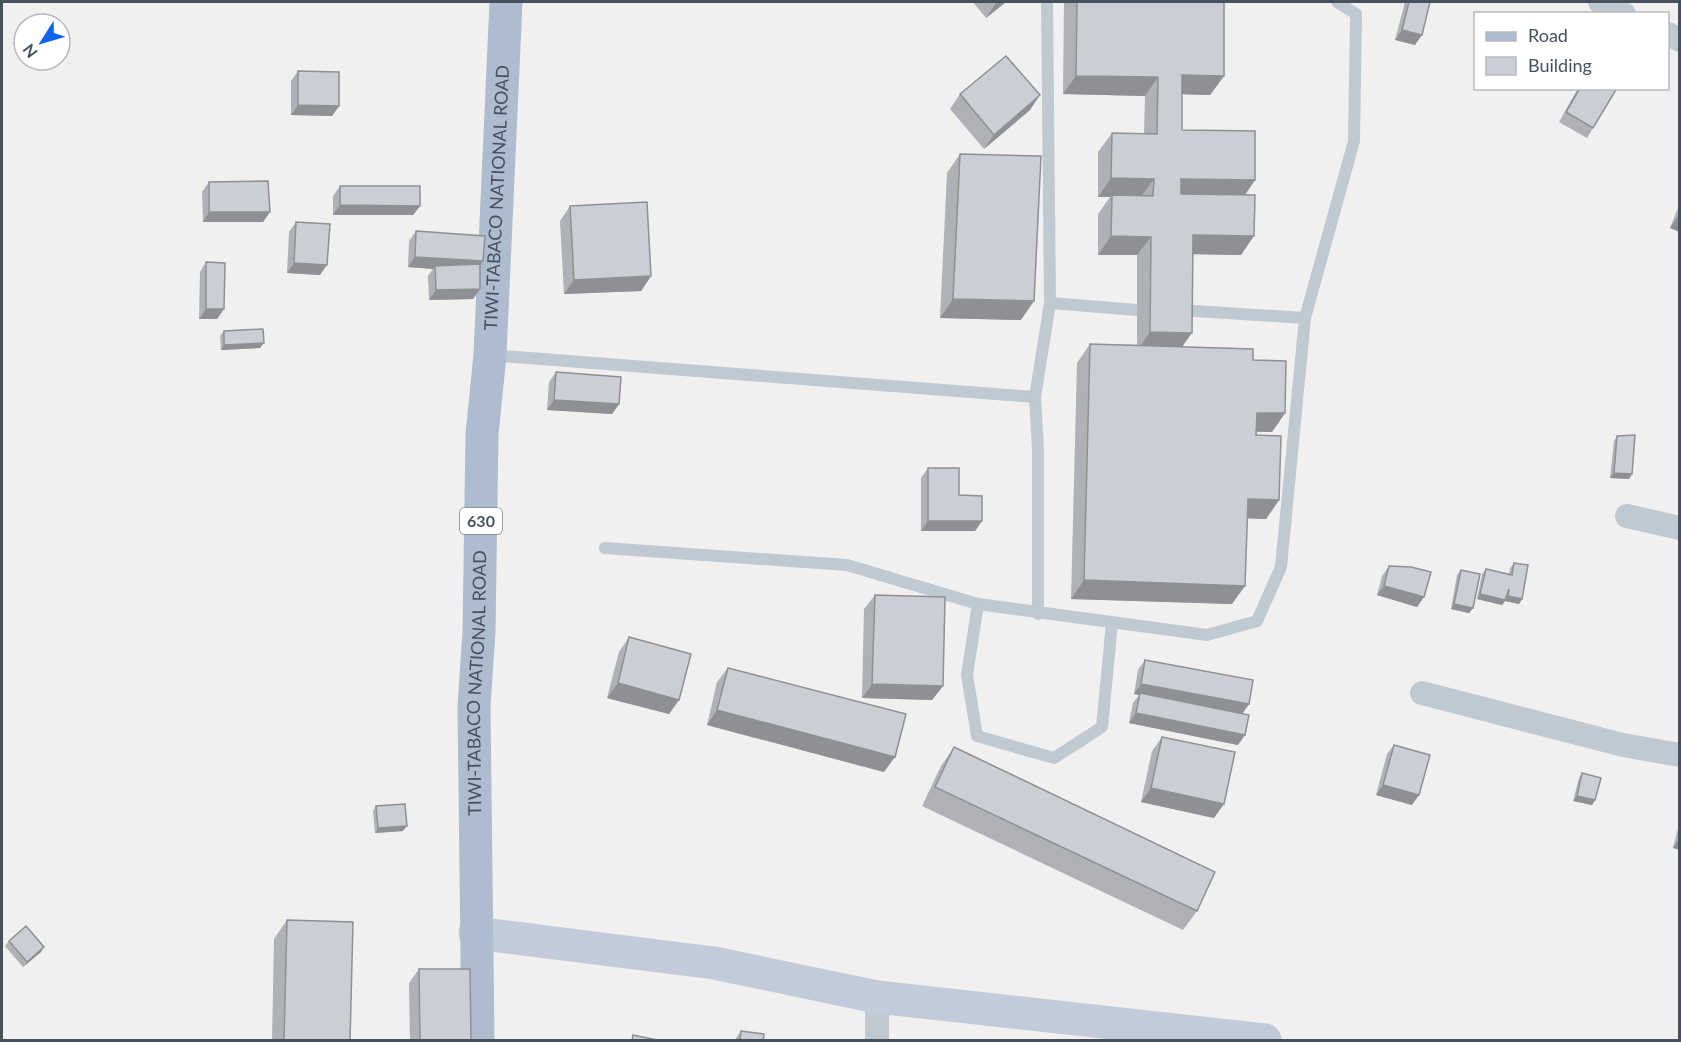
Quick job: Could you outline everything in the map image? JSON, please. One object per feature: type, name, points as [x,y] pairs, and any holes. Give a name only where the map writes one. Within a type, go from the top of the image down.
[{"type":"main road","name":"TIWI-TABACO NATIONAL ROAD","points":[[478,1041],[474,706],[478,632],[482,434],[490,355],[506,2]]},
{"type":"main road","points":[[475,933],[714,963],[877,997],[1265,1041]]},
{"type":"street","points":[[1600,2],[1620,12]]},
{"type":"street","points":[[1627,516],[1680,528]]},
{"type":"street","points":[[1422,693],[1623,745],[1680,755]]},
{"type":"street","points":[[877,997],[877,1041]]},
{"type":"lane","points":[[1038,614],[1038,450],[1035,397],[1050,303],[1047,2]]},
{"type":"lane","points":[[605,548],[847,565],[978,604],[1038,614],[1207,635],[1257,621],[1281,567],[1305,318],[1354,141],[1356,14],[1337,2]]},
{"type":"lane","points":[[1050,303],[1137,309]]},
{"type":"lane","points":[[1180,310],[1305,318]]},
{"type":"lane","points":[[490,355],[1035,397]]},
{"type":"lane","points":[[978,604],[967,675],[977,736],[1054,758],[1102,727],[1112,623]]},
{"type":"building","points":[[1077,2],[1224,2],[1224,76],[1182,75],[1182,130],[1255,131],[1255,180],[1181,179],[1181,194],[1255,195],[1254,236],[1193,235],[1192,333],[1150,332],[1151,237],[1111,236],[1112,195],[1153,196],[1154,179],[1111,178],[1112,133],[1157,134],[1158,77],[1076,76]]},
{"type":"building","points":[[1409,2],[1430,2],[1422,35],[1402,30]]},
{"type":"building","points":[[1006,56],[1040,95],[994,135],[960,94]]},
{"type":"building","points":[[298,71],[339,72],[339,106],[298,105]]},
{"type":"building","points":[[1579,90],[1616,90],[1593,128],[1566,112]]},
{"type":"building","points":[[960,154],[1041,156],[1034,301],[953,299]]},
{"type":"building","points":[[268,181],[270,212],[209,212],[209,182]]},
{"type":"building","points":[[340,186],[420,186],[420,206],[340,205]]},
{"type":"building","points":[[647,202],[651,276],[574,280],[570,206]]},
{"type":"building","points":[[296,222],[330,224],[327,265],[294,263]]},
{"type":"building","points":[[416,231],[485,236],[483,261],[415,257]]},
{"type":"building","points":[[206,262],[225,263],[224,309],[206,309]]},
{"type":"building","points":[[480,264],[480,289],[436,290],[435,266]]},
{"type":"building","points":[[263,329],[264,343],[224,345],[224,331]]},
{"type":"building","points":[[1090,344],[1253,349],[1253,360],[1286,361],[1285,413],[1257,413],[1256,435],[1281,436],[1279,500],[1248,499],[1245,586],[1084,580]]},
{"type":"building","points":[[556,372],[621,377],[619,404],[554,400]]},
{"type":"building","points":[[1635,435],[1632,474],[1614,473],[1617,436]]},
{"type":"building","points":[[928,468],[959,468],[959,495],[982,496],[982,521],[928,521]]},
{"type":"building","points":[[1514,563],[1528,565],[1522,599],[1508,596],[1509,589],[1505,600],[1480,594],[1486,569],[1512,575]]},
{"type":"building","points":[[1389,566],[1411,567],[1431,572],[1424,597],[1384,586]]},
{"type":"building","points":[[1461,570],[1480,574],[1473,608],[1454,604]]},
{"type":"building","points":[[875,595],[945,597],[943,686],[872,684]]},
{"type":"building","points":[[629,637],[691,654],[679,700],[618,683]]},
{"type":"building","points":[[1145,660],[1253,680],[1249,704],[1141,684]]},
{"type":"building","points":[[728,668],[906,714],[895,757],[717,710]]},
{"type":"building","points":[[1140,693],[1249,715],[1245,735],[1136,713]]},
{"type":"building","points":[[1162,737],[1235,752],[1224,804],[1151,788]]},
{"type":"building","points":[[1394,745],[1430,755],[1419,795],[1383,785]]},
{"type":"building","points":[[954,747],[1215,872],[1197,911],[935,787]]},
{"type":"building","points":[[1582,773],[1601,778],[1595,800],[1577,796]]},
{"type":"building","points":[[405,804],[407,826],[378,828],[376,806]]},
{"type":"building","points":[[287,920],[353,922],[350,1041],[284,1041]]},
{"type":"building","points":[[26,926],[44,947],[27,962],[9,941]]},
{"type":"building","points":[[419,969],[470,969],[471,1041],[420,1041]]},
{"type":"building","points":[[741,1031],[764,1034],[763,1041],[740,1041]]},
{"type":"building","points":[[633,1035],[662,1041],[632,1041]]}]
